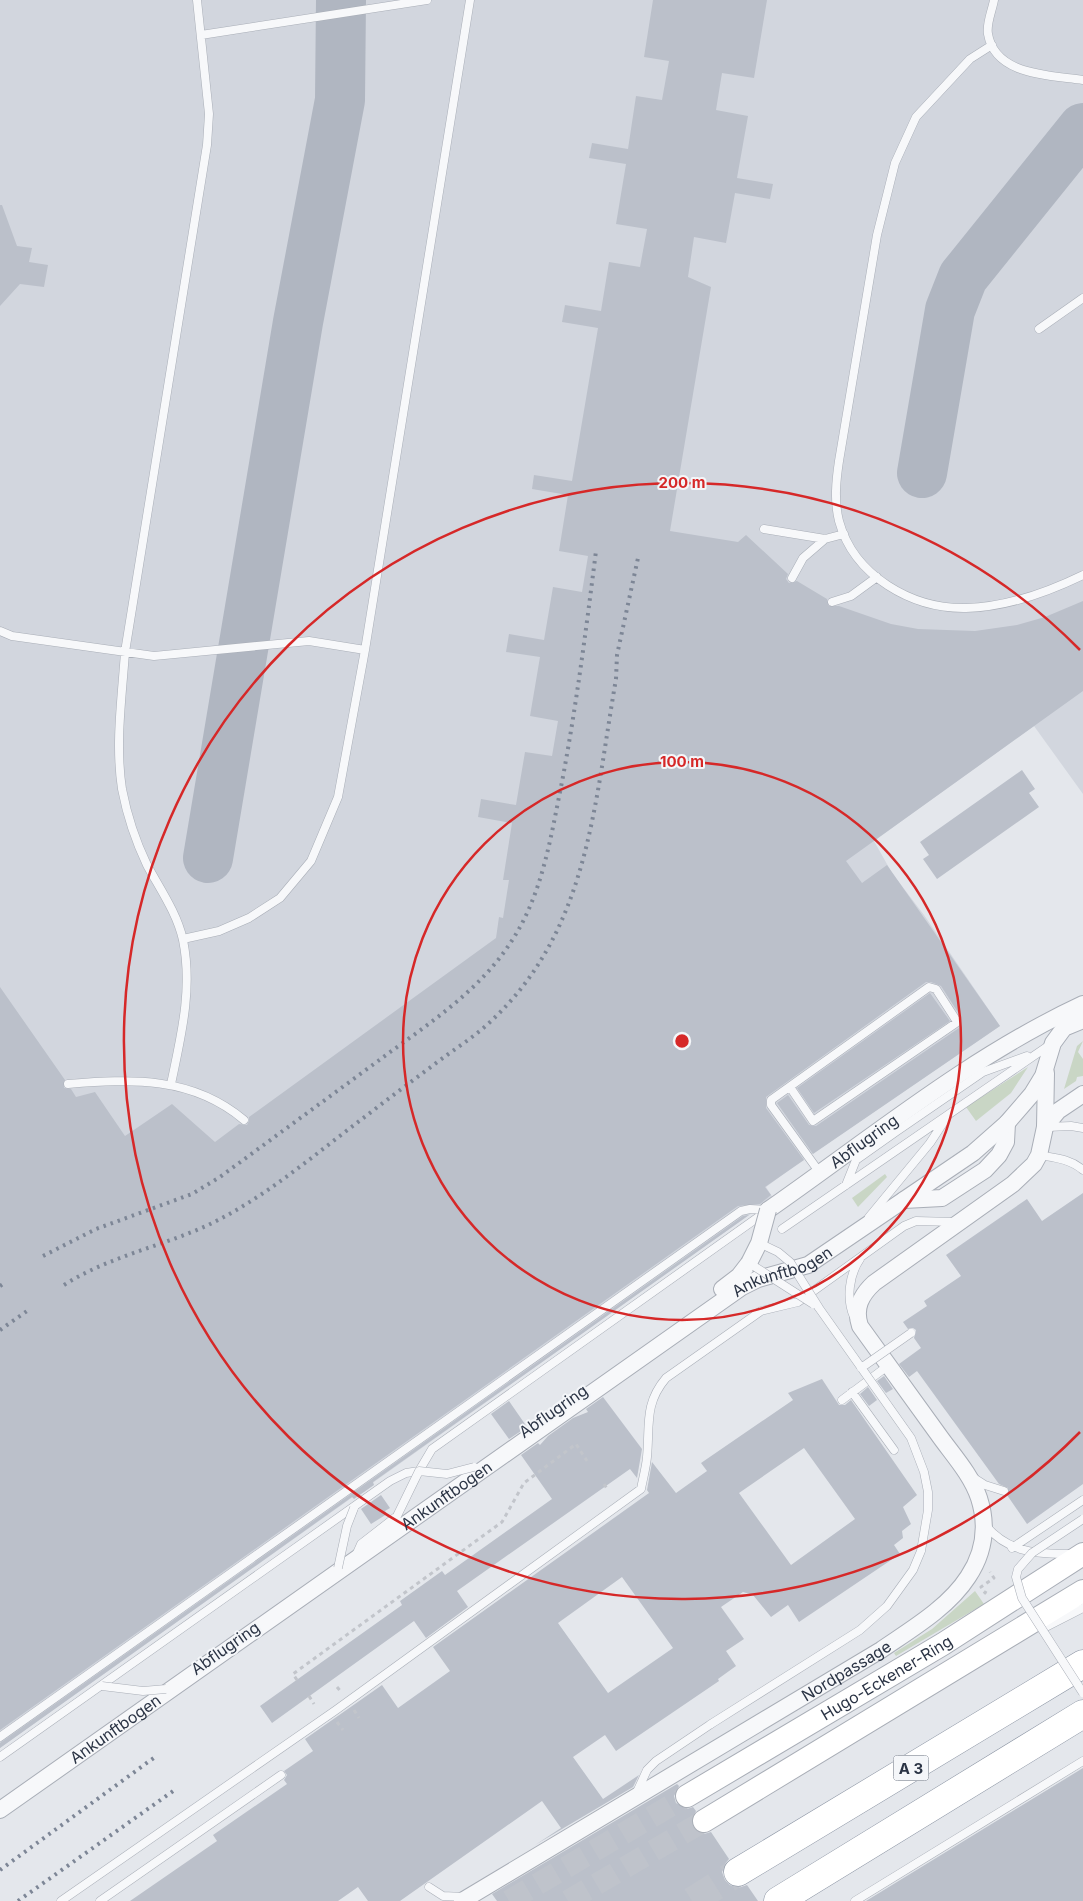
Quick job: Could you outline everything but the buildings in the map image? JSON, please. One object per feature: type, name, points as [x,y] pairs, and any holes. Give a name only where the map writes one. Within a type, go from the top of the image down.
[{"type":"highway","name":"A 3","points":[[738,1872],[1083,1664]]},
{"type":"highway","name":"A 3","points":[[778,1901],[1083,1714]]},
{"type":"street","name":"Abflugring","points":[[0,1805],[447,1490],[474,1467],[687,1316],[739,1276],[749,1263],[759,1242],[768,1210],[960,1075],[1034,1030],[1083,1004]]},
{"type":"street","name":"Ankunftbogen","points":[[0,1810],[742,1287],[758,1280],[808,1265],[973,1153],[1007,1123],[1032,1094],[1042,1059],[1052,1043],[1064,1028],[1082,1018]]},
{"type":"street","points":[[860,1326],[858,1309],[866,1290],[1027,1172],[1039,1155],[1045,1127],[1042,1059]]},
{"type":"street","points":[[1045,1127],[1058,1111],[1083,1094]]},
{"type":"street","name":"Nordpassage","points":[[466,1899],[881,1650],[932,1614],[960,1588],[975,1565],[982,1546],[983,1523],[978,1498],[962,1467],[860,1326]]},
{"type":"street","name":"Hugo-Eckener-Ring","points":[[687,1796],[943,1644],[1083,1554]]},
{"type":"street","name":"Hugo-Eckener-Ring","points":[[704,1821],[1083,1591]]},
{"type":"lane","points":[[171,1084],[186,1009],[187,983],[183,940],[168,902],[138,844],[122,788],[119,736],[125,652],[207,145],[209,114],[197,0]]},
{"type":"lane","points":[[201,35],[427,0]]},
{"type":"lane","points":[[183,940],[219,931],[249,918],[280,898],[311,861],[338,797],[365,650],[470,0]]},
{"type":"lane","points":[[994,0],[988,28],[992,45],[1002,59],[1026,71],[1083,80]]},
{"type":"lane","points":[[992,45],[970,60],[916,117],[892,170],[877,235],[836,483],[837,510],[844,534],[861,563],[893,589],[921,601],[965,608],[1019,600],[1056,588],[1083,575]]},
{"type":"lane","points":[[1040,329],[1083,298]]},
{"type":"lane","points":[[764,529],[826,539]]},
{"type":"lane","points":[[792,578],[803,558],[826,539],[844,534]]},
{"type":"lane","points":[[832,602],[851,596],[877,577]]},
{"type":"lane","points":[[0,631],[12,636],[154,656],[308,642],[365,650]]},
{"type":"lane","points":[[790,1087],[814,1121],[956,1023],[956,1020],[936,989],[929,987],[771,1100],[771,1105],[820,1173]]},
{"type":"lane","points":[[782,1229],[953,1110],[1042,1059]]},
{"type":"lane","points":[[846,1185],[856,1160],[983,1072],[1042,1059]]},
{"type":"lane","points":[[68,1084],[134,1081],[171,1084],[208,1098],[244,1120]]},
{"type":"lane","points":[[860,1229],[930,1143],[953,1110]]},
{"type":"lane","points":[[1045,1127],[1071,1126],[1083,1128]]},
{"type":"lane","points":[[1039,1155],[1064,1159],[1074,1163],[1083,1170]]},
{"type":"lane","points":[[0,1737],[736,1214],[750,1209],[768,1210]]},
{"type":"lane","points":[[357,1554],[361,1544],[397,1516],[432,1449],[768,1210]]},
{"type":"lane","points":[[61,1901],[336,1710],[641,1489],[647,1458],[649,1409],[658,1388],[666,1378],[761,1311],[798,1302],[898,1229],[916,1221],[960,1221]]},
{"type":"lane","points":[[634,1798],[647,1770],[656,1761],[860,1630],[887,1606],[901,1589],[921,1551],[926,1526],[928,1492],[918,1455],[906,1432],[819,1308],[790,1262],[778,1252],[759,1242]]},
{"type":"lane","points":[[860,1326],[851,1310],[849,1298],[854,1270],[865,1253]]},
{"type":"lane","points":[[749,1263],[819,1308]]},
{"type":"lane","points":[[860,1368],[911,1333]]},
{"type":"lane","points":[[842,1400],[889,1365]]},
{"type":"lane","points":[[852,1392],[894,1450]]},
{"type":"lane","points":[[0,1757],[390,1481],[406,1473],[447,1474],[474,1467]]},
{"type":"lane","points":[[962,1467],[977,1481],[1004,1491]]},
{"type":"lane","points":[[1012,1548],[1083,1500]]},
{"type":"lane","points":[[338,1568],[347,1526],[354,1508]]},
{"type":"lane","points":[[1083,1519],[1032,1553],[1018,1569],[1017,1586],[1083,1693]]},
{"type":"lane","points":[[983,1523],[996,1538],[1012,1548],[1040,1553],[1083,1554]]},
{"type":"lane","points":[[1042,1629],[1083,1608]]},
{"type":"lane","points":[[102,1686],[143,1691],[166,1689]]},
{"type":"lane","points":[[855,1901],[1083,1761]]},
{"type":"lane","points":[[100,1901],[281,1775]]},
{"type":"lane","points":[[429,1887],[443,1896],[466,1899]]},
{"type":"path","points":[[297,1680],[293,1674],[502,1522],[524,1483],[531,1475],[576,1444],[587,1461]]},
{"type":"path","points":[[604,1484],[608,1490]]},
{"type":"path","points":[[993,1587],[984,1593],[981,1587],[994,1578]]},
{"type":"path","points":[[309,1696],[314,1704]]},
{"type":"path","points":[[356,1713],[360,1718]]},
{"type":"path","points":[[339,1725],[343,1730]]},
{"type":"shaded area","points":[[0,0],[1083,0],[1083,794],[1034,726],[874,841],[892,873],[924,915],[1000,1026],[793,1167],[766,1187],[773,1198],[0,1748]]},
{"type":"green space","points":[[1083,1041],[1078,1052],[1083,1059],[1083,1076],[1077,1077],[1076,1081],[1064,1089],[1077,1046]]},
{"type":"green space","points":[[1028,1067],[1011,1093],[976,1121],[966,1107]]},
{"type":"green space","points":[[885,1174],[887,1177],[858,1207],[852,1198]]},
{"type":"green space","points":[[975,1591],[984,1604],[896,1656],[894,1653],[932,1629]]},
{"type":"taxiway","points":[[208,858],[298,322],[340,100],[341,0]]},
{"type":"taxiway","points":[[922,473],[950,310],[963,277],[1083,128]]},
{"type":"tunnel","points":[[509,1901],[687,1796]]},
{"type":"tunnel","points":[[568,1901],[704,1821]]},
{"type":"tunnel","points":[[692,1901],[738,1872]]},
{"type":"railway","points":[[43,1256],[96,1229],[192,1194],[220,1177],[450,1008],[498,960],[522,924],[538,887],[549,847],[571,728],[596,551]]},
{"type":"railway","points":[[64,1285],[98,1267],[206,1226],[248,1203],[289,1175],[479,1032],[522,987],[548,948],[567,907],[582,864],[593,819],[601,773],[616,679],[617,655],[638,558]]},
{"type":"railway","points":[[0,1286],[6,1282]]},
{"type":"railway","points":[[0,1330],[27,1311]]},
{"type":"railway","points":[[0,1870],[155,1757]]},
{"type":"railway","points":[[18,1901],[176,1789]]}]
